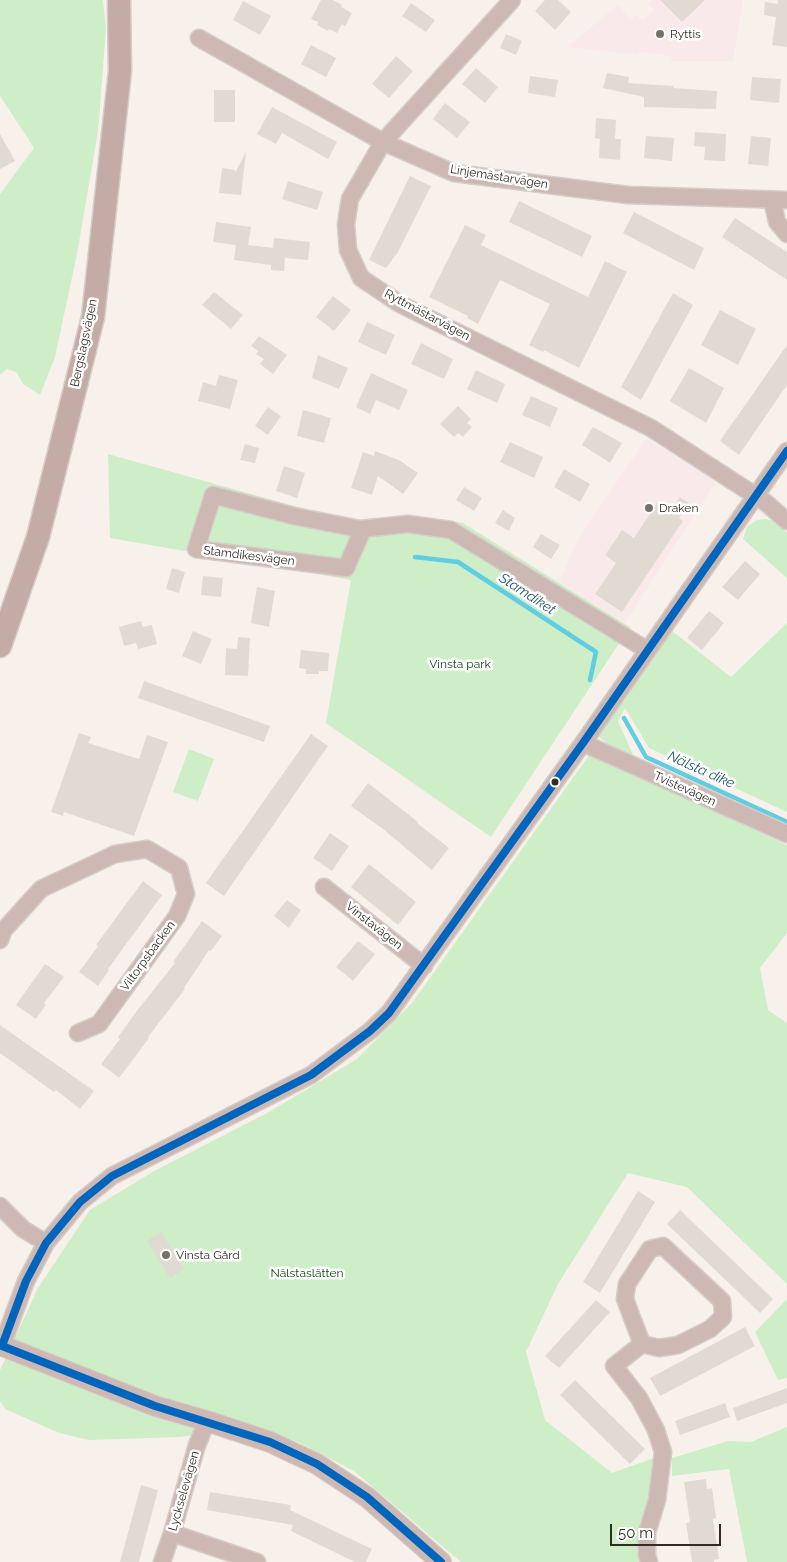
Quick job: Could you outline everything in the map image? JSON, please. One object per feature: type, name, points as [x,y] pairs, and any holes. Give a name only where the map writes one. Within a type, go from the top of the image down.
[{"type":"main road","name":"Bergslagsvägen","points":[[0,646],[38,537],[92,317],[120,71],[119,0]]},
{"type":"street","name":"Ryttmästarvägen","points":[[512,0],[383,142],[350,199],[346,224],[348,250],[361,278],[400,304],[651,428],[755,496],[787,521]]},
{"type":"street","name":"Linjemästarvägen","points":[[199,38],[383,142],[454,173],[628,195],[780,200],[777,222],[787,234]]},
{"type":"street","points":[[441,1562],[367,1497],[317,1464],[270,1442],[155,1406],[1,1346],[26,1281],[46,1243],[80,1202],[112,1176],[311,1075],[345,1051],[389,1013],[584,743],[787,451]]},
{"type":"street","name":"Stamdikesvägen","points":[[360,529],[360,536],[346,568],[196,549],[213,495],[294,516],[360,529],[408,524],[451,530],[647,650]]},
{"type":"street","name":"Tvistevägen","points":[[584,743],[787,834]]},
{"type":"street","name":"Viltorpsbacken","points":[[0,940],[3,931],[41,889],[115,854],[147,849],[179,868],[186,894],[177,916],[100,1024],[78,1033]]},
{"type":"street","name":"Vinstavägen","points":[[324,887],[424,966]]},
{"type":"street","points":[[0,1206],[23,1229],[46,1243]]},
{"type":"street","points":[[663,1246],[722,1301],[723,1317],[710,1329],[678,1345],[659,1348],[642,1344],[625,1299],[627,1284],[650,1249],[663,1246]]},
{"type":"street","points":[[642,1344],[614,1366],[639,1398],[656,1430],[663,1452],[657,1500],[647,1533],[647,1555],[649,1562]]},
{"type":"street","name":"Lyckselevägen","points":[[162,1562],[197,1445],[207,1421]]},
{"type":"street","points":[[172,1533],[257,1562]]},
{"type":"shaded area","name":"Ryttis","points":[[650,0],[743,0],[733,61],[671,61],[671,56],[639,52],[638,55],[567,47],[618,5],[631,20],[637,14],[642,20],[654,10],[648,4]]},
{"type":"shaded area","name":"Draken","points":[[646,439],[717,480],[625,623],[559,582],[579,537]]},
{"type":"green space","points":[[0,0],[103,0],[106,29],[98,131],[77,254],[55,357],[40,395],[23,384],[16,372],[7,369],[0,375],[0,194],[34,148],[0,96]]},
{"type":"green space","name":"Vinsta park","points":[[108,454],[362,525],[425,517],[463,523],[630,627],[491,837],[326,723],[351,580],[110,538]]},
{"type":"green space","points":[[757,520],[774,521],[787,533],[787,578],[743,539],[747,527]]},
{"type":"green space","points":[[787,623],[787,812],[649,748],[625,708],[618,721],[634,757],[609,745],[598,736],[672,631],[731,677]]},
{"type":"green space","points":[[189,749],[214,759],[198,801],[173,792]]},
{"type":"green space","name":"Nälstaslätten","points":[[590,754],[787,845],[787,933],[760,968],[768,1010],[787,1023],[787,1284],[687,1187],[628,1173],[558,1284],[526,1352],[545,1420],[612,1473],[654,1458],[655,1473],[639,1552],[641,1562],[461,1562],[354,1471],[298,1442],[249,1425],[181,1437],[89,1440],[59,1433],[5,1409],[0,1401],[0,1370],[38,1288],[90,1210],[154,1171],[269,1112],[357,1059],[412,1003]]},
{"type":"green space","points":[[787,1299],[787,1378],[778,1380],[755,1332]]},
{"type":"green space","points":[[787,1427],[787,1562],[747,1562],[729,1469],[672,1476],[672,1458],[728,1441],[751,1442]]},
{"type":"building","points":[[321,0],[333,0],[352,13],[345,26],[342,24],[337,33],[329,29],[328,31],[317,25],[318,22],[311,19]]},
{"type":"building","points":[[545,0],[558,0],[571,12],[555,30],[535,11]]},
{"type":"building","points":[[660,0],[705,0],[682,22]]},
{"type":"building","points":[[778,0],[787,0],[787,47],[772,45],[776,17],[764,15],[765,2],[778,4]]},
{"type":"building","points":[[243,1],[271,16],[260,35],[233,20]]},
{"type":"building","points":[[411,3],[435,20],[426,32],[402,16]]},
{"type":"building","points":[[506,34],[522,41],[516,55],[500,48]]},
{"type":"building","points":[[311,45],[336,58],[326,77],[301,64]]},
{"type":"building","points":[[396,56],[413,71],[389,98],[372,84]]},
{"type":"building","points":[[476,68],[498,87],[485,103],[462,84]]},
{"type":"building","points":[[607,73],[629,77],[628,83],[717,91],[716,109],[644,107],[644,97],[603,88]]},
{"type":"building","points":[[530,76],[558,80],[555,97],[528,93]]},
{"type":"building","points":[[752,77],[781,79],[779,103],[750,100]]},
{"type":"building","points":[[214,90],[235,90],[235,122],[214,122]]},
{"type":"building","points":[[445,103],[470,122],[457,138],[433,119]]},
{"type":"building","points":[[272,107],[337,142],[328,159],[282,133],[276,144],[257,134]]},
{"type":"building","points":[[596,118],[616,120],[615,139],[621,139],[620,160],[599,158],[600,139],[595,138]]},
{"type":"building","points":[[695,132],[726,134],[725,161],[704,160],[705,147],[694,146]]},
{"type":"building","points":[[0,134],[15,161],[0,169]]},
{"type":"building","points":[[646,136],[674,138],[672,161],[644,158]]},
{"type":"building","points":[[751,136],[771,138],[768,166],[748,164]]},
{"type":"building","points":[[246,152],[241,195],[219,193],[222,168],[235,170],[235,173]]},
{"type":"building","points":[[410,176],[431,186],[398,252],[386,268],[369,260]]},
{"type":"building","points":[[288,181],[323,192],[317,210],[282,199]]},
{"type":"building","points":[[519,201],[592,236],[582,257],[509,222]]},
{"type":"building","points":[[634,212],[704,248],[694,270],[623,233]]},
{"type":"building","points":[[735,218],[787,252],[787,280],[722,237]]},
{"type":"building","points":[[216,222],[251,227],[248,245],[273,248],[274,238],[310,242],[308,260],[285,258],[284,271],[271,270],[271,265],[234,260],[236,245],[213,242]]},
{"type":"building","points":[[465,225],[486,235],[481,245],[588,297],[605,261],[627,272],[579,368],[544,350],[543,352],[529,345],[550,304],[500,280],[478,324],[467,318],[468,316],[429,297]]},
{"type":"building","points":[[214,292],[243,315],[231,329],[202,305]]},
{"type":"building","points":[[673,293],[693,305],[641,400],[621,387]]},
{"type":"building","points":[[333,296],[351,310],[334,331],[316,317]]},
{"type":"building","points":[[720,310],[756,329],[738,365],[701,345]]},
{"type":"building","points":[[367,322],[395,335],[386,355],[358,342]]},
{"type":"building","points":[[259,336],[287,355],[273,374],[260,364],[264,359],[256,354],[258,351],[251,346]]},
{"type":"building","points":[[421,343],[453,359],[444,379],[411,364]]},
{"type":"building","points":[[787,345],[787,385],[739,455],[720,441]]},
{"type":"building","points":[[318,355],[348,368],[339,389],[312,378]]},
{"type":"building","points":[[689,368],[724,388],[706,423],[670,401]]},
{"type":"building","points":[[476,370],[505,384],[497,403],[467,389]]},
{"type":"building","points":[[371,373],[408,390],[399,410],[376,400],[370,414],[356,407]]},
{"type":"building","points":[[219,375],[238,380],[230,409],[198,401],[203,382],[216,386]]},
{"type":"building","points":[[531,396],[558,408],[550,427],[522,415]]},
{"type":"building","points":[[458,406],[471,419],[467,423],[472,427],[463,437],[458,433],[454,437],[440,424]]},
{"type":"building","points":[[268,407],[281,416],[268,435],[255,426]]},
{"type":"building","points":[[303,410],[331,418],[324,443],[297,436]]},
{"type":"building","points":[[593,427],[622,443],[610,463],[582,445]]},
{"type":"building","points":[[510,442],[543,457],[534,478],[500,462]]},
{"type":"building","points":[[245,444],[259,448],[255,463],[240,460]]},
{"type":"building","points":[[375,451],[399,460],[418,473],[403,494],[378,476],[372,495],[351,488],[363,452],[374,456]]},
{"type":"building","points":[[284,466],[305,473],[297,498],[276,491]]},
{"type":"building","points":[[564,469],[590,484],[580,502],[554,487]]},
{"type":"building","points":[[464,487],[482,498],[474,511],[456,500]]},
{"type":"building","points":[[680,497],[689,503],[679,518],[683,521],[622,612],[595,594],[616,563],[605,555],[622,530],[634,538],[657,503],[670,512]]},
{"type":"building","points":[[503,510],[515,518],[509,531],[495,523]]},
{"type":"building","points":[[541,534],[560,545],[551,559],[533,547]]},
{"type":"building","points":[[745,561],[760,574],[738,600],[722,587]]},
{"type":"building","points":[[172,568],[185,572],[179,593],[166,589]]},
{"type":"building","points":[[203,576],[223,578],[221,597],[201,595]]},
{"type":"building","points":[[257,587],[275,591],[269,627],[251,623]]},
{"type":"building","points":[[709,611],[724,623],[702,650],[687,638]]},
{"type":"building","points":[[141,621],[143,627],[152,625],[157,644],[138,649],[136,643],[124,646],[119,627]]},
{"type":"building","points":[[193,631],[212,639],[201,664],[182,656]]},
{"type":"building","points":[[238,637],[250,638],[248,676],[225,675],[226,648],[237,649]]},
{"type":"building","points":[[301,650],[329,653],[328,671],[319,671],[319,674],[306,674],[306,669],[299,668]]},
{"type":"building","points":[[144,681],[270,726],[264,742],[138,698]]},
{"type":"building","points":[[79,733],[91,737],[88,743],[139,759],[147,735],[168,742],[134,836],[64,812],[63,816],[51,812]]},
{"type":"building","points":[[311,734],[328,746],[224,896],[206,883]]},
{"type":"building","points":[[368,783],[449,848],[432,870],[383,829],[351,806]]},
{"type":"building","points":[[330,833],[349,846],[332,871],[313,858]]},
{"type":"building","points":[[369,864],[416,902],[398,925],[351,887]]},
{"type":"building","points":[[143,881],[162,895],[108,969],[98,986],[79,972],[98,946],[96,945]]},
{"type":"building","points":[[287,900],[301,910],[289,928],[274,916]]},
{"type":"building","points":[[202,921],[222,936],[211,951],[209,950],[185,989],[119,1078],[101,1064],[120,1039],[118,1037],[136,1012],[175,963],[173,962]]},
{"type":"building","points":[[358,941],[375,954],[353,981],[336,967]]},
{"type":"building","points":[[45,964],[64,977],[44,1003],[46,1005],[36,1019],[16,1005]]},
{"type":"building","points":[[0,1025],[94,1091],[80,1109],[56,1090],[54,1092],[0,1053]]},
{"type":"building","points":[[638,1191],[655,1202],[600,1293],[583,1282]]},
{"type":"building","points":[[680,1210],[773,1299],[760,1313],[667,1224]]},
{"type":"building","name":"Vinsta Gård","points":[[161,1232],[184,1269],[170,1278],[147,1241]]},
{"type":"building","points":[[596,1300],[610,1312],[559,1368],[545,1356]]},
{"type":"building","points":[[745,1327],[755,1346],[660,1396],[650,1378]]},
{"type":"building","points":[[575,1380],[645,1449],[630,1464],[560,1395]]},
{"type":"building","points":[[787,1388],[787,1403],[737,1421],[733,1408]]},
{"type":"building","points":[[725,1403],[730,1417],[680,1435],[675,1421]]},
{"type":"building","points":[[706,1479],[707,1489],[712,1488],[716,1518],[713,1519],[719,1559],[714,1560],[714,1562],[692,1562],[686,1523],[690,1522],[684,1482]]},
{"type":"building","points":[[141,1485],[158,1490],[139,1562],[120,1562]]},
{"type":"building","points":[[210,1492],[291,1505],[290,1510],[372,1549],[366,1562],[355,1562],[291,1531],[293,1525],[207,1510]]},
{"type":"waterway","name":"Stamdiket","points":[[415,557],[458,562],[596,652],[590,680]]},
{"type":"waterway","name":"Nälsta dike","points":[[624,718],[646,757],[787,822]]},
{"type":"transit line","points":[[2,1346],[26,1281],[46,1243],[80,1202],[112,1176],[311,1075],[370,1031],[389,1013],[583,743],[787,451]]},
{"type":"transit line","points":[[2,1346],[155,1406],[270,1442],[317,1464],[367,1497],[441,1562]]},
{"type":"place","name":"Ryttis","points":[[660,34]]},
{"type":"place","name":"Draken","points":[[649,508]]},
{"type":"place","name":"Vinsta Gård","points":[[166,1255]]}]
